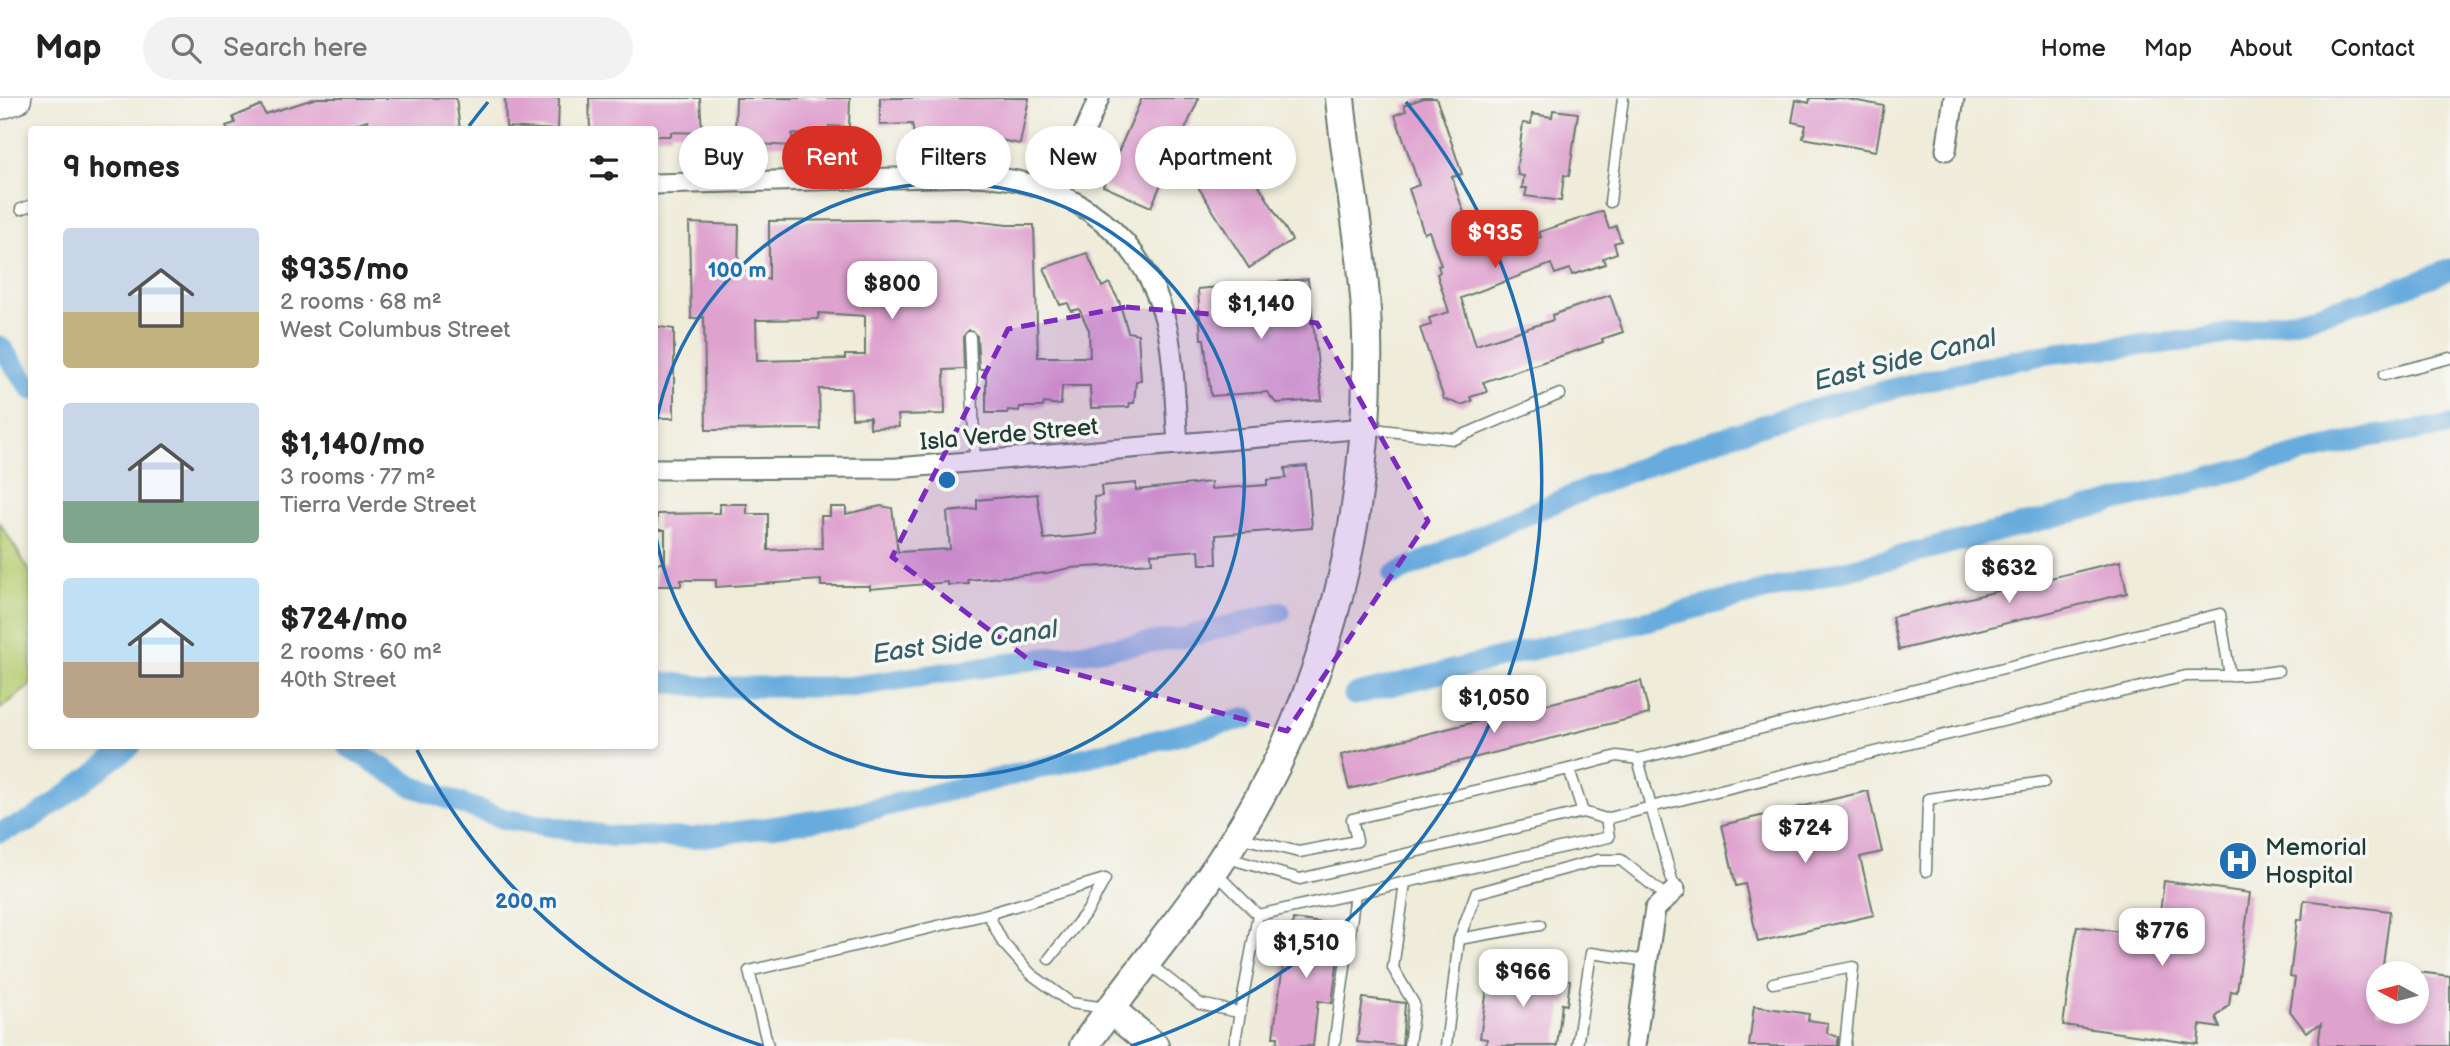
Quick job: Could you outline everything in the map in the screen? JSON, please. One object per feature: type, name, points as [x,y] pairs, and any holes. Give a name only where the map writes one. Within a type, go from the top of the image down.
[{"type":"main road","points":[[0,103],[15,98]]},
{"type":"main road","points":[[1084,1046],[1225,855],[1273,770],[1318,665],[1349,548],[1366,428],[1367,333],[1363,270],[1340,98]]},
{"type":"main road","points":[[1110,1009],[1154,1046]]},
{"type":"street","points":[[1058,192],[1099,98]]},
{"type":"street","points":[[1946,150],[1954,98]]},
{"type":"street","points":[[658,184],[976,176],[1029,182],[1058,192],[1090,210],[1113,229],[1147,274],[1160,301],[1168,333],[1178,444]]},
{"type":"street","name":"Isla Verde Street","points":[[658,469],[855,469],[1366,428]]},
{"type":"street","points":[[1636,1046],[1654,909],[1671,893]]},
{"type":"lane","points":[[1610,202],[1623,98]]},
{"type":"lane","points":[[21,209],[28,206]]},
{"type":"lane","points":[[970,337],[975,461]]},
{"type":"lane","points":[[2384,375],[2450,358]]},
{"type":"lane","points":[[1366,428],[1454,439],[1560,394]]},
{"type":"lane","points":[[1225,855],[1299,852],[1357,841],[1352,819],[1617,756],[1638,759],[2220,614],[2230,676]]},
{"type":"lane","points":[[1225,855],[1300,879],[1583,812],[1606,819],[2186,676],[2230,676],[2278,671]]},
{"type":"lane","points":[[1638,759],[1671,893]]},
{"type":"lane","points":[[1569,769],[1583,812]]},
{"type":"lane","points":[[1926,871],[1928,799],[2044,782]]},
{"type":"lane","points":[[1258,915],[1609,837],[1606,819]]},
{"type":"lane","points":[[1225,855],[1258,915],[1238,1012],[1234,1046]]},
{"type":"lane","points":[[1446,1046],[1459,939],[1476,893],[1598,860],[1621,860],[1671,893]]},
{"type":"lane","points":[[768,1046],[750,971],[988,914],[1105,879],[1088,909],[1049,959]]},
{"type":"lane","points":[[1405,883],[1393,968],[1415,1004],[1409,1046]]},
{"type":"lane","points":[[1334,1046],[1355,894]]},
{"type":"lane","points":[[988,914],[1003,943],[1031,974],[1071,1003],[1110,1009]]},
{"type":"lane","points":[[1459,939],[1539,925]]},
{"type":"lane","points":[[1577,1046],[1591,953],[1647,961]]},
{"type":"lane","points":[[1147,962],[1200,1004],[1238,1012]]},
{"type":"lane","points":[[1773,983],[1853,967],[1845,1046]]},
{"type":"highlighted area","points":[[1126,307],[1317,323],[1428,521],[1287,731],[1032,662],[892,557],[1008,329]]},
{"type":"green space","points":[[0,523],[28,568],[28,687],[0,709]]},
{"type":"building","points":[[317,98],[456,98],[460,126],[369,126],[367,120],[349,126],[226,126],[235,123],[233,117],[261,105],[265,114]]},
{"type":"building","points":[[505,98],[559,98],[558,126],[506,126]]},
{"type":"building","points":[[589,98],[700,98],[702,126],[679,126],[679,132],[671,132],[671,136],[658,136],[658,126],[590,126]]},
{"type":"building","points":[[736,98],[850,98],[849,126],[782,126],[782,145],[768,145],[768,126],[735,126]]},
{"type":"building","points":[[880,98],[1029,98],[1020,144],[1011,142],[1011,126],[880,125]]},
{"type":"building","points":[[1142,98],[1199,98],[1187,126],[1135,126],[1135,189],[1159,189],[1151,207],[1110,189],[1121,189],[1121,145]]},
{"type":"building","points":[[1424,98],[1436,98],[1444,120],[1462,174],[1452,177],[1471,234],[1480,231],[1482,235],[1503,228],[1509,247],[1541,237],[1539,232],[1603,211],[1609,229],[1616,226],[1621,241],[1614,243],[1617,253],[1603,258],[1605,264],[1572,275],[1570,269],[1555,274],[1551,264],[1461,298],[1476,345],[1553,320],[1552,315],[1610,295],[1623,332],[1602,339],[1603,342],[1483,382],[1487,392],[1470,397],[1472,401],[1461,405],[1444,399],[1420,328],[1431,325],[1429,318],[1449,312],[1437,274],[1440,272],[1438,266],[1441,265],[1429,231],[1424,233],[1409,189],[1419,185],[1395,115],[1406,111],[1404,105]]},
{"type":"building","points":[[1810,98],[1842,98],[1884,106],[1876,151],[1803,138],[1806,125],[1792,122],[1796,100],[1809,103]]},
{"type":"building","points":[[1553,110],[1578,113],[1569,176],[1564,175],[1561,201],[1525,196],[1527,188],[1522,188],[1524,176],[1518,175],[1517,166],[1523,123],[1531,124],[1532,114],[1552,117]]},
{"type":"building","points":[[1199,189],[1261,189],[1292,240],[1249,268]]},
{"type":"building","points":[[956,219],[1034,225],[1038,357],[1090,357],[1089,330],[1079,309],[1071,311],[1068,303],[1060,305],[1044,268],[1087,253],[1102,287],[1109,283],[1119,301],[1128,332],[1138,334],[1141,380],[1136,381],[1134,403],[1130,403],[1129,407],[1091,408],[1090,386],[1062,386],[1061,405],[1044,403],[1043,407],[1020,407],[1019,411],[986,413],[986,369],[979,369],[977,336],[969,330],[963,337],[964,369],[944,370],[945,414],[898,415],[899,427],[870,428],[870,417],[852,418],[851,389],[819,389],[820,429],[706,430],[704,317],[691,319],[689,223],[739,225],[738,268],[769,280],[769,221]],"holes":[[[819,313],[865,316],[865,355],[845,355],[845,359],[757,361],[756,320],[818,319]]]},
{"type":"building","points":[[1308,279],[1322,400],[1276,403],[1267,392],[1211,396],[1204,339],[1201,339],[1198,289]]},
{"type":"building","points":[[658,327],[674,329],[674,418],[658,418]]},
{"type":"building","points":[[1307,466],[1312,528],[1216,535],[1217,564],[1200,564],[1199,550],[1151,554],[1152,563],[1069,568],[1047,573],[968,580],[969,584],[948,585],[948,582],[870,589],[870,586],[821,586],[821,580],[716,587],[716,580],[681,580],[681,586],[658,586],[658,563],[665,563],[665,530],[658,530],[658,514],[720,513],[720,504],[747,504],[747,514],[768,514],[768,550],[822,548],[821,516],[830,516],[830,507],[846,507],[846,514],[881,506],[892,508],[898,552],[950,549],[947,512],[977,509],[977,500],[1037,494],[1044,539],[1081,536],[1097,534],[1094,497],[1102,496],[1101,486],[1136,483],[1136,490],[1211,482],[1211,489],[1267,485],[1267,480],[1286,478],[1285,468]]},
{"type":"building","points":[[2120,561],[2127,593],[1899,650],[1892,617]]},
{"type":"building","points":[[1641,681],[1649,714],[1349,789],[1341,755]]},
{"type":"building","points":[[1868,791],[1882,852],[1860,857],[1874,915],[1758,942],[1745,884],[1736,886],[1722,825]]},
{"type":"building","points":[[2164,881],[2250,893],[2237,992],[2231,991],[2229,1005],[2216,1017],[2220,1028],[2200,1025],[2198,1044],[2063,1025],[2077,926],[2157,937]]},
{"type":"building","points":[[2304,900],[2390,911],[2384,961],[2366,961],[2366,1024],[2429,1024],[2429,973],[2450,976],[2450,1046],[2318,1046],[2321,1024],[2306,1032],[2290,1011],[2295,978],[2290,977],[2297,919],[2302,920]]},
{"type":"building","points":[[1293,919],[1338,925],[1342,928],[1332,1003],[1318,1001],[1313,1046],[1277,1046],[1278,1037],[1273,1037],[1287,937],[1291,938]]},
{"type":"building","points":[[1490,967],[1570,980],[1567,1005],[1562,1004],[1557,1046],[1486,1046],[1487,1039],[1480,1038]]},
{"type":"building","points":[[1363,998],[1405,1003],[1402,1046],[1357,1042]]},
{"type":"building","points":[[1754,1006],[1809,1014],[1808,1020],[1828,1023],[1827,1033],[1838,1037],[1838,1046],[1749,1046]]},
{"type":"waterway","name":"East Side Canal","points":[[1393,575],[1615,478],[1690,449],[1809,411],[1930,379],[2036,356],[2185,341],[2271,325],[2392,292],[2450,269]]},
{"type":"waterway","points":[[0,346],[28,384]]},
{"type":"waterway","points":[[1354,695],[2373,436],[2450,426]]},
{"type":"waterway","name":"East Side Canal","points":[[658,681],[707,687],[849,687],[1186,637],[1280,612]]},
{"type":"waterway","points":[[352,749],[414,787],[505,819],[609,836],[693,838],[840,817],[1247,718]]},
{"type":"waterway","points":[[0,832],[31,821],[127,749]]},
{"type":"place","name":"Memorial Hospital","points":[[2238,861]]}]
